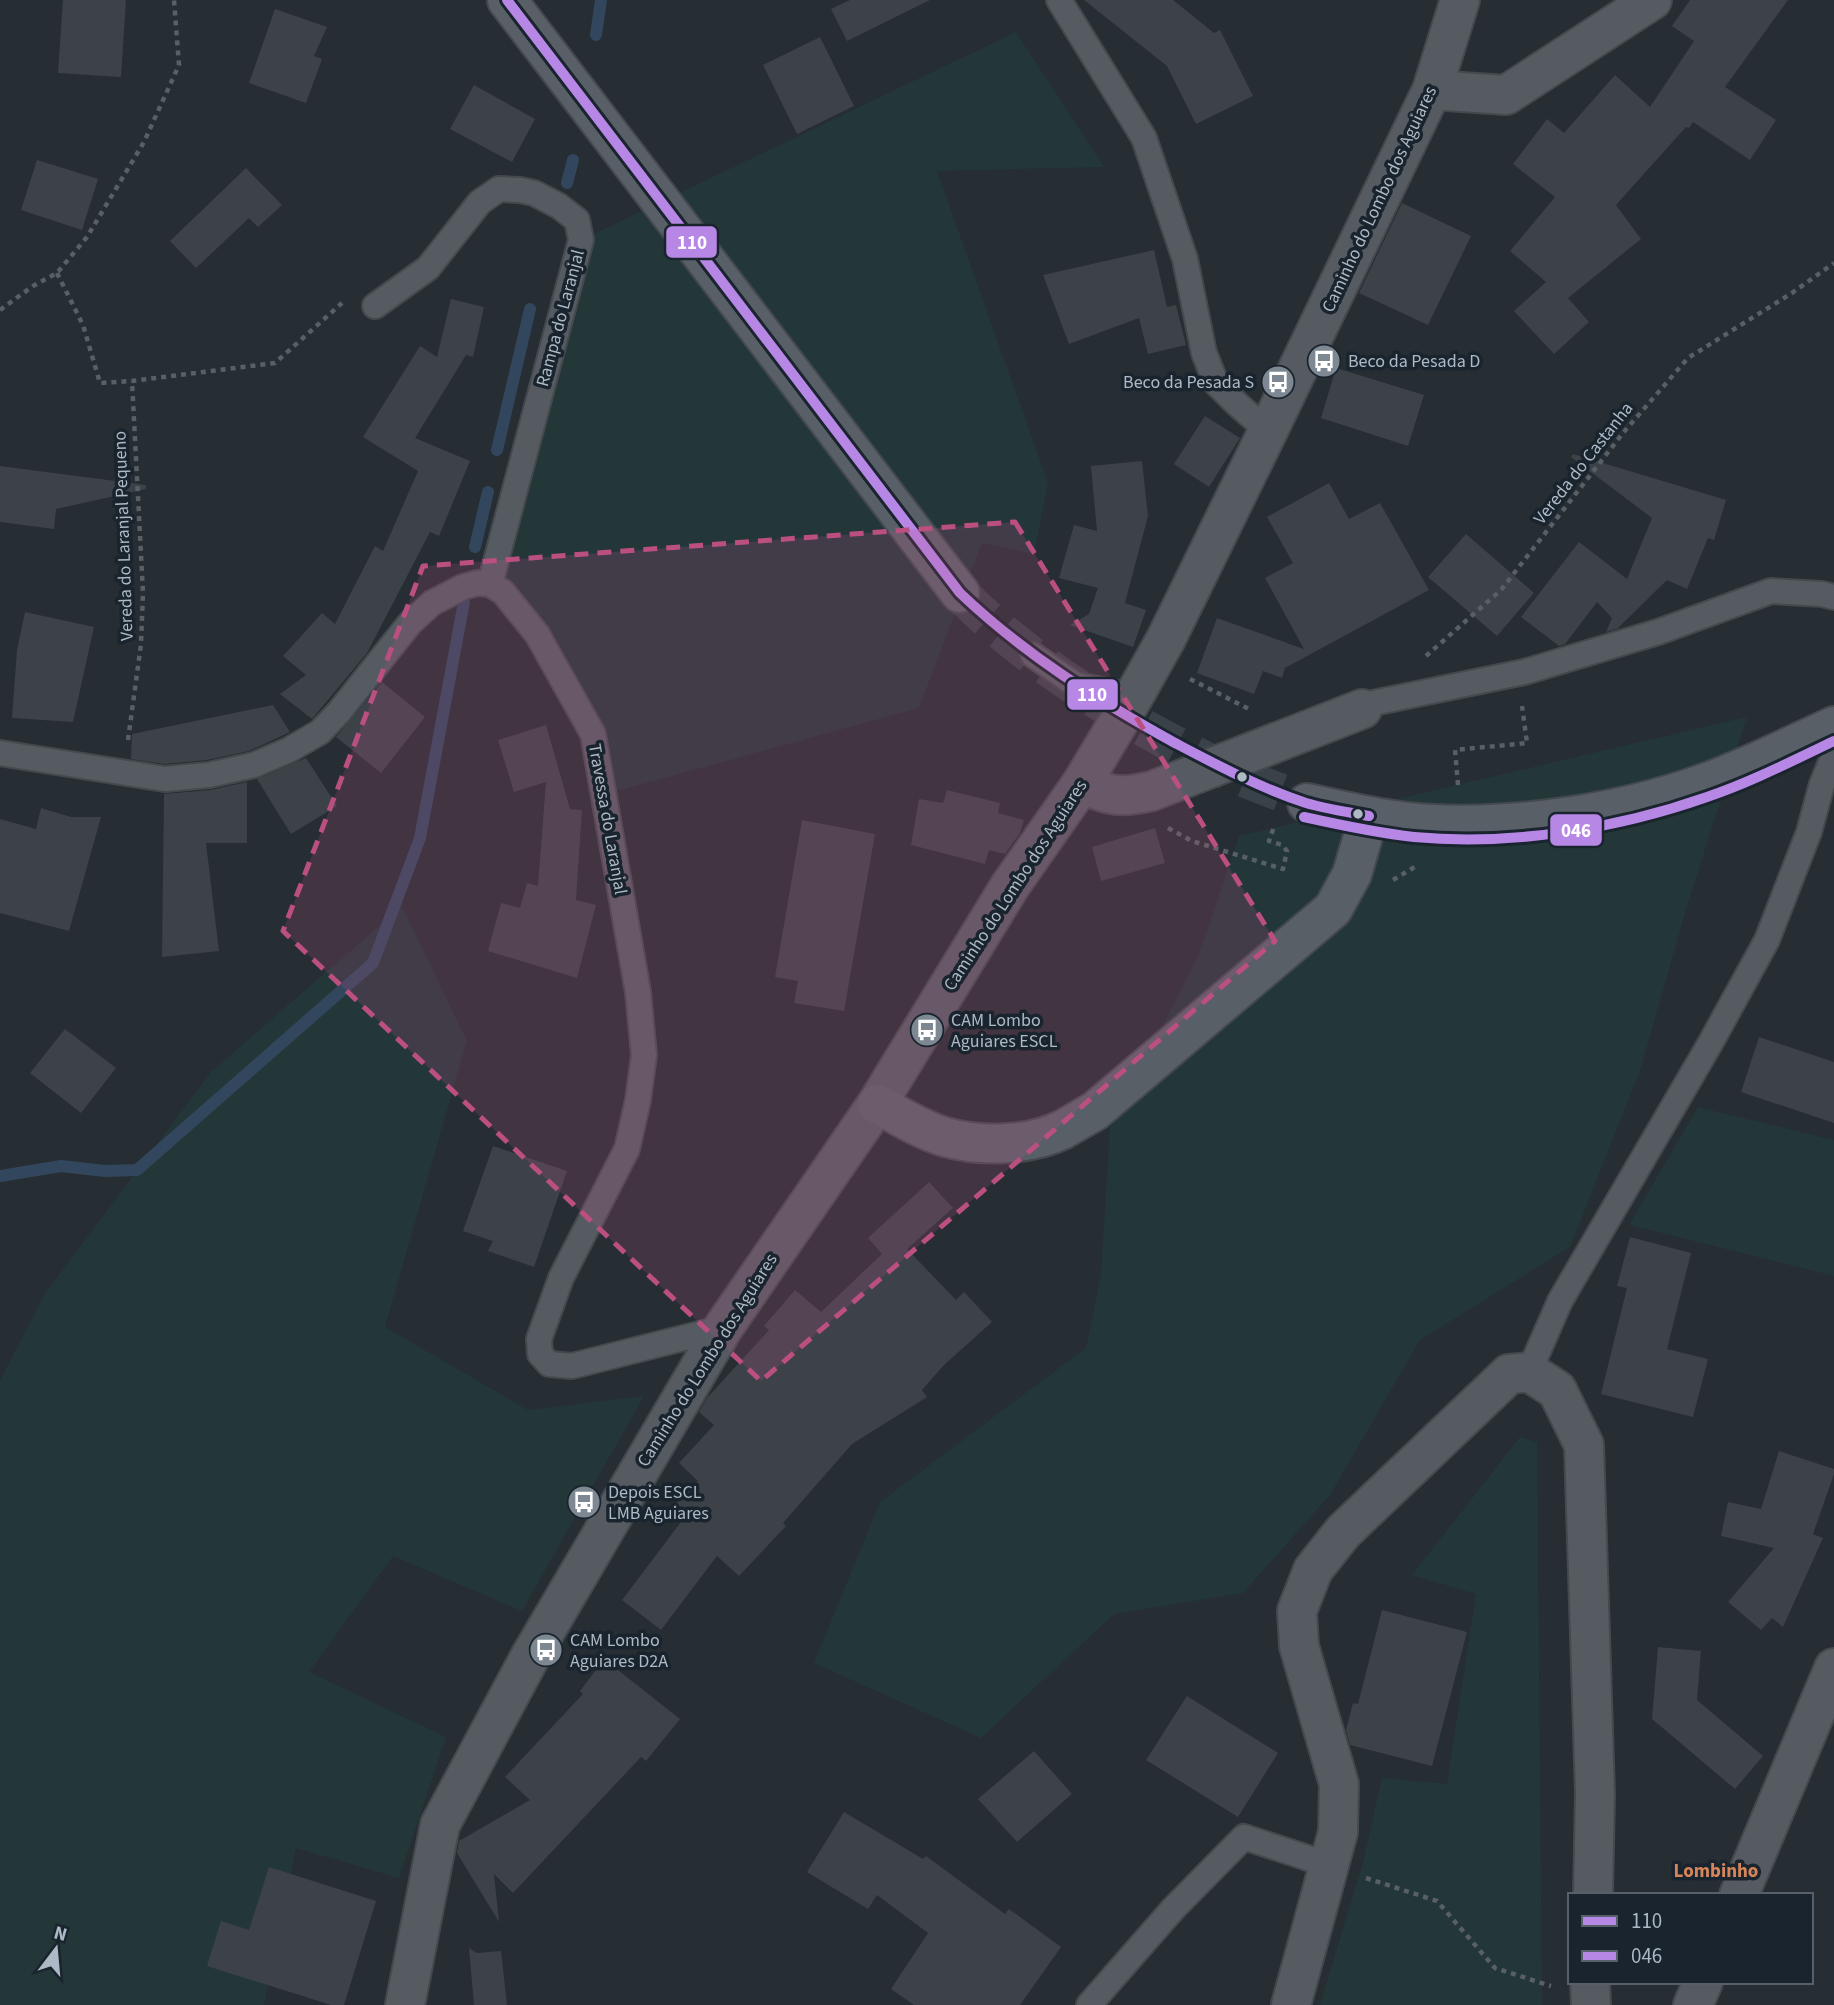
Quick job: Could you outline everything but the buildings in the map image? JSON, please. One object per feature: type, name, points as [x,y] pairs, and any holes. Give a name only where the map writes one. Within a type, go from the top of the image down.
[{"type":"main road","points":[[507,0],[960,593]]},
{"type":"main road","points":[[1307,803],[1369,816],[1433,824],[1507,822],[1580,814],[1646,801],[1702,784],[1834,726]]},
{"type":"main road","points":[[877,1104],[944,1136],[972,1142],[1000,1143],[1031,1139],[1060,1131],[1095,1111],[1333,909],[1352,874],[1363,846],[1369,816]]},
{"type":"street","name":"Caminho do Lombo dos Aguiares","points":[[405,2005],[440,1825],[530,1657],[723,1328],[877,1104],[1010,886],[1082,783],[1135,696],[1166,639],[1268,431],[1432,90],[1460,0]]},
{"type":"street","points":[[1432,90],[1506,95],[1652,0]]},
{"type":"street","points":[[1082,783],[1101,793],[1118,796],[1133,796],[1152,791],[1362,709]]},
{"type":"street","points":[[1291,2005],[1338,1832],[1339,1784],[1299,1646],[1297,1611],[1313,1570],[1343,1532],[1509,1374],[1529,1372],[1557,1390],[1584,1445],[1595,1794],[1593,1893]]},
{"type":"street","points":[[1740,1893],[1834,1668]]},
{"type":"street","points":[[1693,2005],[1702,1984]]},
{"type":"lane","points":[[1059,0],[1144,138],[1185,259],[1205,353],[1216,383],[1268,431]]},
{"type":"lane","name":"Rampa do Laranjal","points":[[375,306],[428,268],[480,202],[499,189],[534,193],[559,206],[577,220],[581,240],[490,583]]},
{"type":"lane","points":[[0,753],[165,779],[209,775],[254,765],[289,750],[320,732],[410,623],[432,603],[463,587],[490,583]]},
{"type":"lane","name":"Travessa do Laranjal","points":[[490,583],[503,592],[537,634],[593,734],[638,992],[644,1055],[638,1100],[626,1149],[561,1278],[539,1339],[540,1354],[549,1364],[572,1366],[723,1328]]},
{"type":"lane","points":[[1362,709],[1373,703],[1517,674],[1658,632],[1771,591],[1834,597]]},
{"type":"lane","points":[[1033,655],[1076,685],[1135,696]]},
{"type":"lane","points":[[1529,1372],[1560,1301],[1711,1042],[1767,940],[1809,832],[1822,784],[1834,755]]},
{"type":"lane","points":[[1089,2005],[1173,1909],[1244,1838],[1329,1865]]},
{"type":"path","points":[[0,310],[33,286],[57,273],[87,237],[144,142],[179,65],[174,0]]},
{"type":"path","name":"Vereda do Castanha","points":[[1422,659],[1501,590],[1623,433],[1688,358],[1793,293],[1834,263]]},
{"type":"path","points":[[57,273],[83,325],[100,383],[275,363],[351,294],[375,306]]},
{"type":"path","name":"Vereda do Laranjal Pequeno","points":[[123,772],[141,644],[142,605],[132,381]]},
{"type":"path","points":[[1179,673],[1239,703]]},
{"type":"path","points":[[1458,788],[1455,750],[1527,743],[1517,674]]},
{"type":"path","points":[[1164,825],[1192,841],[1283,869],[1287,851],[1282,845],[1269,841],[1274,825]]},
{"type":"path","points":[[1329,1865],[1437,1901],[1495,1968],[1590,1995]]},
{"type":"highlighted area","points":[[1015,522],[1275,941],[761,1381],[283,931],[423,566]]},
{"type":"green space","points":[[1016,32],[1104,167],[937,171],[1048,483],[1034,554],[982,543],[919,708],[603,795],[593,734],[490,584],[581,240]]},
{"type":"green space","points":[[1747,717],[1685,913],[1641,1068],[1570,1247],[1420,1340],[1330,1495],[1243,1593],[1114,1614],[981,1738],[814,1663],[880,1502],[1086,1348],[1101,1274],[1110,1129],[1199,954],[1239,836]]},
{"type":"green space","points":[[402,906],[467,1041],[385,1327],[528,1410],[644,1396],[522,1611],[393,1556],[309,1672],[446,1737],[399,1878],[296,1848],[264,2005],[0,2005],[0,1381],[44,1295],[211,1072]]},
{"type":"green space","points":[[1698,1107],[1834,1140],[1834,1276],[1629,1225]]},
{"type":"green space","points":[[1520,1437],[1537,1442],[1542,2005],[1320,2005],[1363,1862],[1382,1778],[1447,1784],[1476,1594],[1412,1575]]},
{"type":"waterway","points":[[596,35],[601,0]]},
{"type":"waterway","points":[[567,183],[573,160]]},
{"type":"waterway","points":[[497,450],[530,309]]},
{"type":"waterway","points":[[475,547],[488,492]]},
{"type":"waterway","points":[[0,1176],[61,1166],[105,1171],[137,1170],[373,963],[420,838],[464,602]]},
{"type":"tunnel","points":[[960,593],[1019,646],[1086,693],[1156,735],[1227,771],[1307,803]]},
{"type":"transit line","name":"110","points":[[507,0],[960,593],[1010,636],[1062,675],[1175,743],[1239,776],[1289,797],[1321,807],[1369,816]]},
{"type":"transit line","name":"046","points":[[1304,817],[1414,837],[1488,839],[1563,832],[1636,818],[1707,797],[1834,741]]},
{"type":"place","name":"Beco da Pesada D","points":[[1324,361]]},
{"type":"place","name":"Beco da Pesada S","points":[[1278,382]]},
{"type":"place","name":"CAM Lombo Aguiares ESCL","points":[[927,1030]]},
{"type":"place","name":"Depois ESCL LMB Aguiares","points":[[584,1502]]},
{"type":"place","name":"CAM Lombo Aguiares D2A","points":[[546,1650]]},
{"type":"district","name":"Lombinho","points":[[1716,1870]]}]
